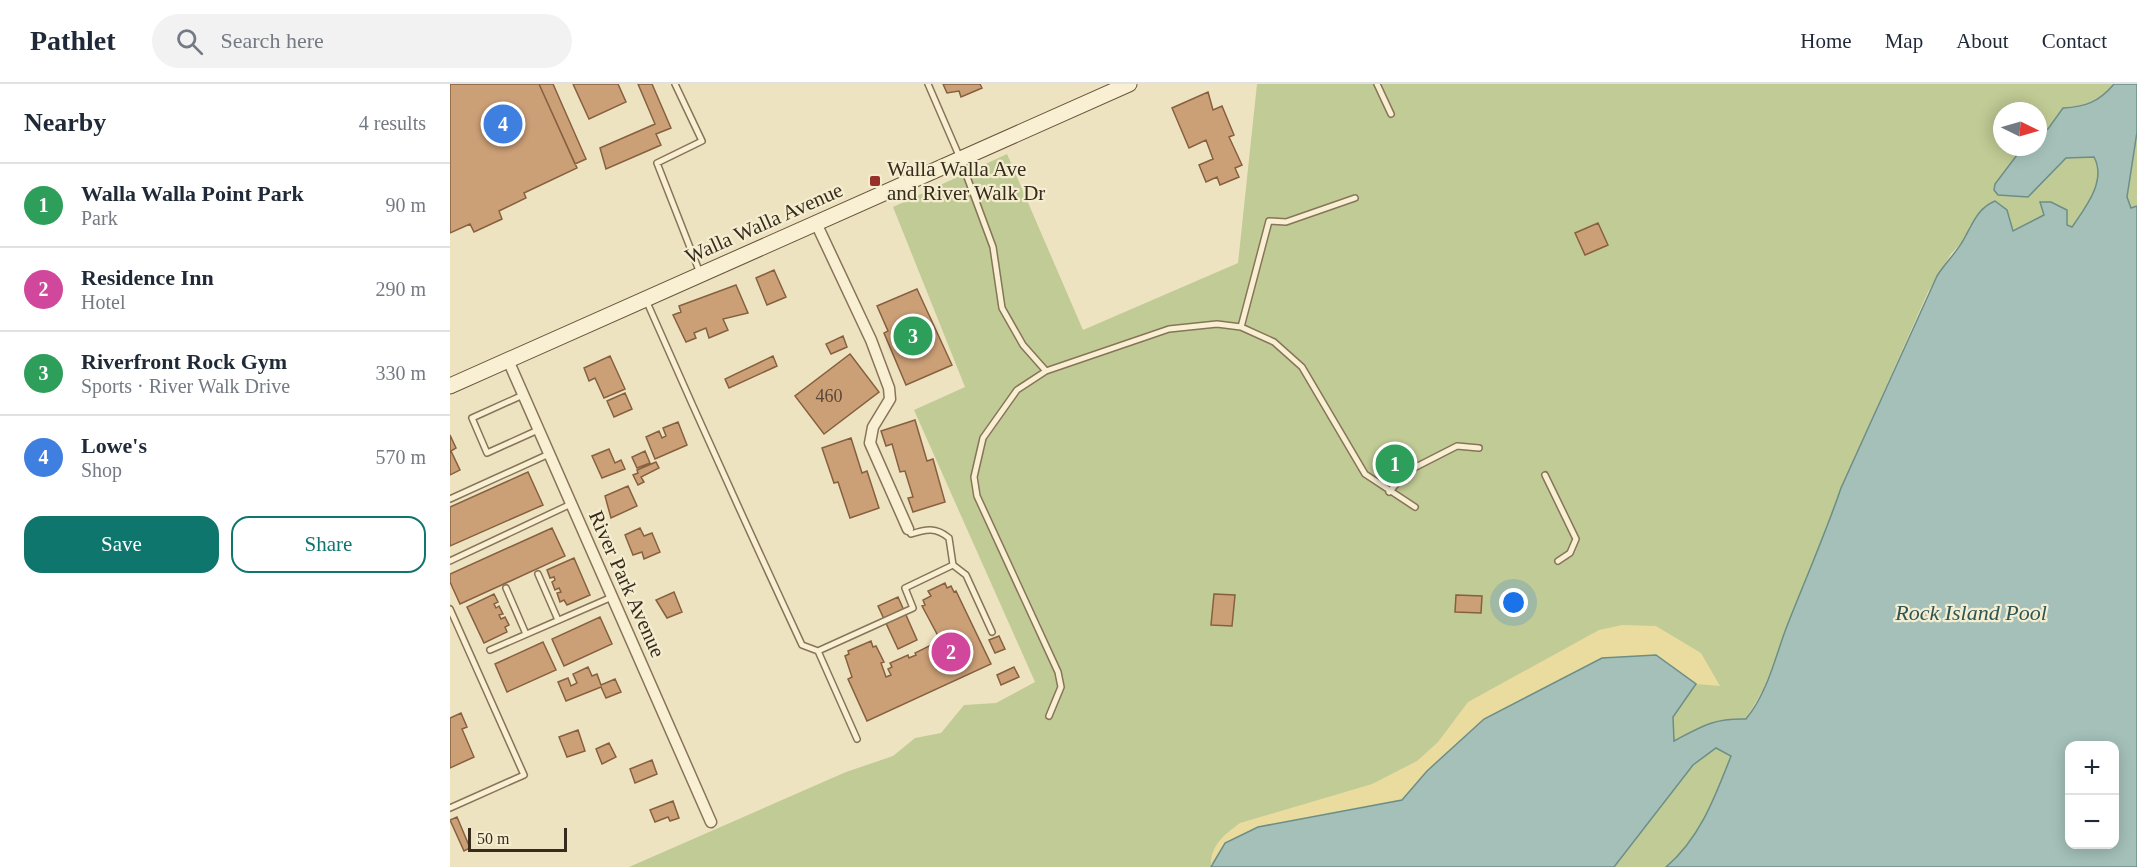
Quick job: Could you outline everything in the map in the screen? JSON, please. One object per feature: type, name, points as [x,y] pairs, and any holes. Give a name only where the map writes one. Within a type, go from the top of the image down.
[{"type":"street","name":"Walla Walla Avenue","points":[[450,386],[1129,84]]},
{"type":"street","points":[[816,223],[871,340],[889,388],[890,399],[873,427],[870,443],[908,529]]},
{"type":"street","name":"River Park Avenue","points":[[508,360],[711,822]]},
{"type":"lane","points":[[675,84],[702,141],[657,163],[701,274]]},
{"type":"lane","points":[[928,84],[960,158],[993,247],[1002,308],[1023,345],[1046,371]]},
{"type":"lane","points":[[1377,84],[1391,114]]},
{"type":"lane","points":[[1241,327],[1269,221],[1286,222],[1355,198]]},
{"type":"lane","points":[[646,299],[738,512],[801,643],[818,651],[857,739]]},
{"type":"lane","points":[[1049,716],[1061,687],[1058,672],[977,496],[974,477],[983,438],[1017,390],[1046,371],[1169,329],[1217,324],[1241,327],[1274,342],[1302,366],[1365,474],[1389,492],[1415,507]]},
{"type":"lane","points":[[523,395],[472,418],[487,453],[538,430]]},
{"type":"lane","points":[[1389,492],[1408,471],[1457,446],[1479,448]]},
{"type":"lane","points":[[450,499],[549,454]]},
{"type":"lane","points":[[1545,475],[1576,539],[1570,553],[1558,561]]},
{"type":"lane","points":[[450,561],[571,504]]},
{"type":"lane","points":[[908,529],[911,534],[929,529],[942,531],[949,538],[953,565],[966,574],[992,632]]},
{"type":"lane","points":[[818,651],[913,608],[905,588],[953,565]]},
{"type":"lane","points":[[538,574],[558,620]]},
{"type":"lane","points":[[506,588],[526,634]]},
{"type":"lane","points":[[490,651],[612,597]]},
{"type":"lane","points":[[450,609],[524,775],[450,808]]},
{"type":"green space","points":[[1257,84],[2114,84],[2103,95],[2091,102],[2063,108],[2047,130],[2047,102],[1993,102],[1993,156],[2016,156],[1995,184],[1998,195],[2023,197],[2066,158],[2094,157],[2098,175],[2093,194],[2071,227],[2045,215],[2013,231],[2010,216],[1970,225],[1965,239],[1951,254],[1928,292],[1841,488],[1830,523],[1764,688],[1746,719],[1717,721],[1674,741],[1673,717],[1695,684],[1258,827],[1211,864],[1211,867],[629,867],[846,772],[893,756],[915,738],[941,733],[964,705],[996,703],[1035,682],[914,410],[965,387],[893,207],[1007,154],[1083,330],[1238,263]]},
{"type":"green space","points":[[2137,132],[2137,206],[2131,208],[2127,197]]},
{"type":"green space","points":[[1715,748],[1731,756],[1705,816],[1678,856],[1666,867],[1614,867],[1693,765]]},
{"type":"sand","points":[[1622,625],[1656,626],[1701,653],[1720,686],[1696,684],[1656,655],[1602,658],[1484,719],[1427,771],[1402,800],[1258,827],[1225,843],[1211,864],[1216,846],[1240,823],[1372,784],[1417,761],[1438,742],[1468,702],[1599,630]]},
{"type":"water","name":"Rock Island Pool","points":[[2114,84],[2137,84],[2137,132],[2127,197],[2131,208],[2137,206],[2137,867],[1666,867],[1678,856],[1697,830],[1719,787],[1731,756],[1716,748],[1693,765],[1614,867],[1211,867],[1225,843],[1258,827],[1402,800],[1427,771],[1484,719],[1602,658],[1656,655],[1696,684],[1673,717],[1674,741],[1708,724],[1746,719],[1754,709],[1765,686],[1841,488],[1937,276],[1959,247],[1980,212],[1995,201],[2007,210],[2013,231],[2044,215],[2040,202],[2051,202],[2067,210],[2067,225],[2072,227],[2088,203],[2096,185],[2098,175],[2094,157],[2066,158],[2028,197],[1998,195],[1994,190],[1995,184],[2016,156],[2047,156],[2047,130],[2063,108],[2091,102],[2103,95]]},
{"type":"building","points":[[450,84],[539,84],[577,168],[524,193],[526,198],[499,211],[502,219],[474,232],[470,224],[450,233]]},
{"type":"building","points":[[539,84],[553,84],[586,159],[575,164]]},
{"type":"building","points":[[573,84],[618,84],[626,102],[589,119]]},
{"type":"building","points":[[638,84],[652,84],[671,128],[656,134],[661,145],[606,169],[600,148],[655,124]]},
{"type":"building","points":[[943,84],[980,84],[982,88],[961,97],[959,91],[947,93]]},
{"type":"building","points":[[1208,92],[1213,110],[1222,106],[1234,135],[1229,137],[1242,165],[1235,168],[1239,177],[1220,185],[1217,177],[1206,182],[1199,165],[1213,159],[1206,140],[1189,148],[1172,108]]},
{"type":"building","points":[[1598,223],[1608,245],[1585,255],[1575,233]]},
{"type":"building","points":[[774,270],[786,297],[767,305],[756,278]]},
{"type":"building","points":[[736,285],[748,313],[723,319],[728,330],[709,338],[706,328],[694,333],[696,338],[686,342],[673,315],[681,312],[679,306]]},
{"type":"building","points":[[917,289],[952,365],[906,385],[884,333],[888,331],[877,306]]},
{"type":"building","points":[[843,336],[847,347],[831,354],[826,344]]},
{"type":"building","points":[[850,354],[879,392],[824,434],[795,396]]},
{"type":"building","points":[[610,356],[625,389],[604,398],[595,378],[589,381],[584,368]]},
{"type":"building","points":[[773,356],[777,366],[729,388],[725,379]]},
{"type":"building","points":[[625,393],[632,409],[614,417],[607,401]]},
{"type":"building","points":[[915,420],[927,461],[933,459],[945,502],[913,512],[908,498],[913,497],[905,471],[900,472],[892,444],[886,446],[881,431]]},
{"type":"building","points":[[678,422],[687,445],[655,459],[646,437],[659,431],[662,438],[666,436],[663,428]]},
{"type":"building","points":[[450,435],[456,448],[451,451],[460,470],[450,475]]},
{"type":"building","points":[[851,438],[862,473],[867,471],[879,508],[850,518],[838,482],[834,483],[822,448]]},
{"type":"building","points":[[609,449],[615,463],[621,460],[625,469],[602,478],[592,456]]},
{"type":"building","points":[[645,451],[650,463],[637,468],[632,457]]},
{"type":"building","points":[[656,462],[659,468],[641,477],[644,482],[638,485],[633,475],[638,473],[637,470]]},
{"type":"building","points":[[528,472],[543,505],[450,546],[450,507]]},
{"type":"building","points":[[628,486],[637,506],[611,518],[605,496]]},
{"type":"building","points":[[552,528],[565,556],[460,604],[450,582],[450,574]]},
{"type":"building","points":[[640,528],[644,536],[652,533],[660,552],[644,559],[642,552],[633,555],[625,535]]},
{"type":"building","points":[[574,558],[590,595],[567,605],[564,600],[560,602],[557,593],[561,592],[559,588],[555,590],[552,582],[555,580],[554,577],[550,578],[547,570]]},
{"type":"building","points":[[945,583],[947,588],[951,586],[954,592],[956,591],[991,664],[867,721],[848,679],[852,677],[845,656],[849,654],[848,651],[871,641],[884,662],[881,663],[886,677],[891,675],[888,669],[892,667],[890,663],[908,655],[909,658],[916,655],[915,653],[931,645],[938,650],[944,647],[922,606],[925,605],[923,600],[931,596],[928,591]]},
{"type":"building","points":[[674,592],[682,612],[667,618],[656,600]]},
{"type":"building","points":[[494,594],[498,602],[494,604],[496,608],[499,606],[503,614],[499,615],[501,619],[505,617],[509,625],[505,627],[507,632],[484,643],[467,607]]},
{"type":"building","points":[[1214,594],[1235,595],[1232,626],[1211,625]]},
{"type":"building","points":[[1456,595],[1482,596],[1481,613],[1455,612]]},
{"type":"building","points":[[898,597],[917,640],[898,649],[878,606]]},
{"type":"building","points":[[600,617],[612,644],[564,666],[552,639]]},
{"type":"building","points":[[999,636],[1005,649],[995,653],[989,640]]},
{"type":"building","points":[[543,642],[556,670],[507,692],[495,664]]},
{"type":"building","points":[[588,667],[592,676],[597,674],[601,685],[615,679],[621,692],[606,698],[601,687],[566,701],[558,682],[568,678],[571,686],[577,683],[573,674]]},
{"type":"building","points":[[1014,667],[1019,677],[1001,685],[997,675]]},
{"type":"building","points":[[461,713],[467,727],[462,729],[474,757],[450,768],[450,718]]},
{"type":"building","points":[[578,730],[585,751],[567,757],[559,737]]},
{"type":"building","points":[[609,743],[616,757],[602,764],[596,749]]},
{"type":"building","points":[[652,760],[657,774],[635,783],[630,769]]},
{"type":"building","points":[[673,801],[679,818],[670,821],[668,817],[655,822],[650,810]]},
{"type":"building","points":[[457,817],[470,848],[464,851],[450,820]]},
{"type":"place","name":"Lowe's","points":[[503,124]]},
{"type":"place","name":"Walla Walla Ave and River Walk Dr","points":[[875,181]]},
{"type":"place","name":"Riverfront Rock Gym","points":[[913,336]]},
{"type":"place","name":"Walla Walla Point Park","points":[[1395,464]]},
{"type":"place","name":"Residence Inn","points":[[951,652]]}]
